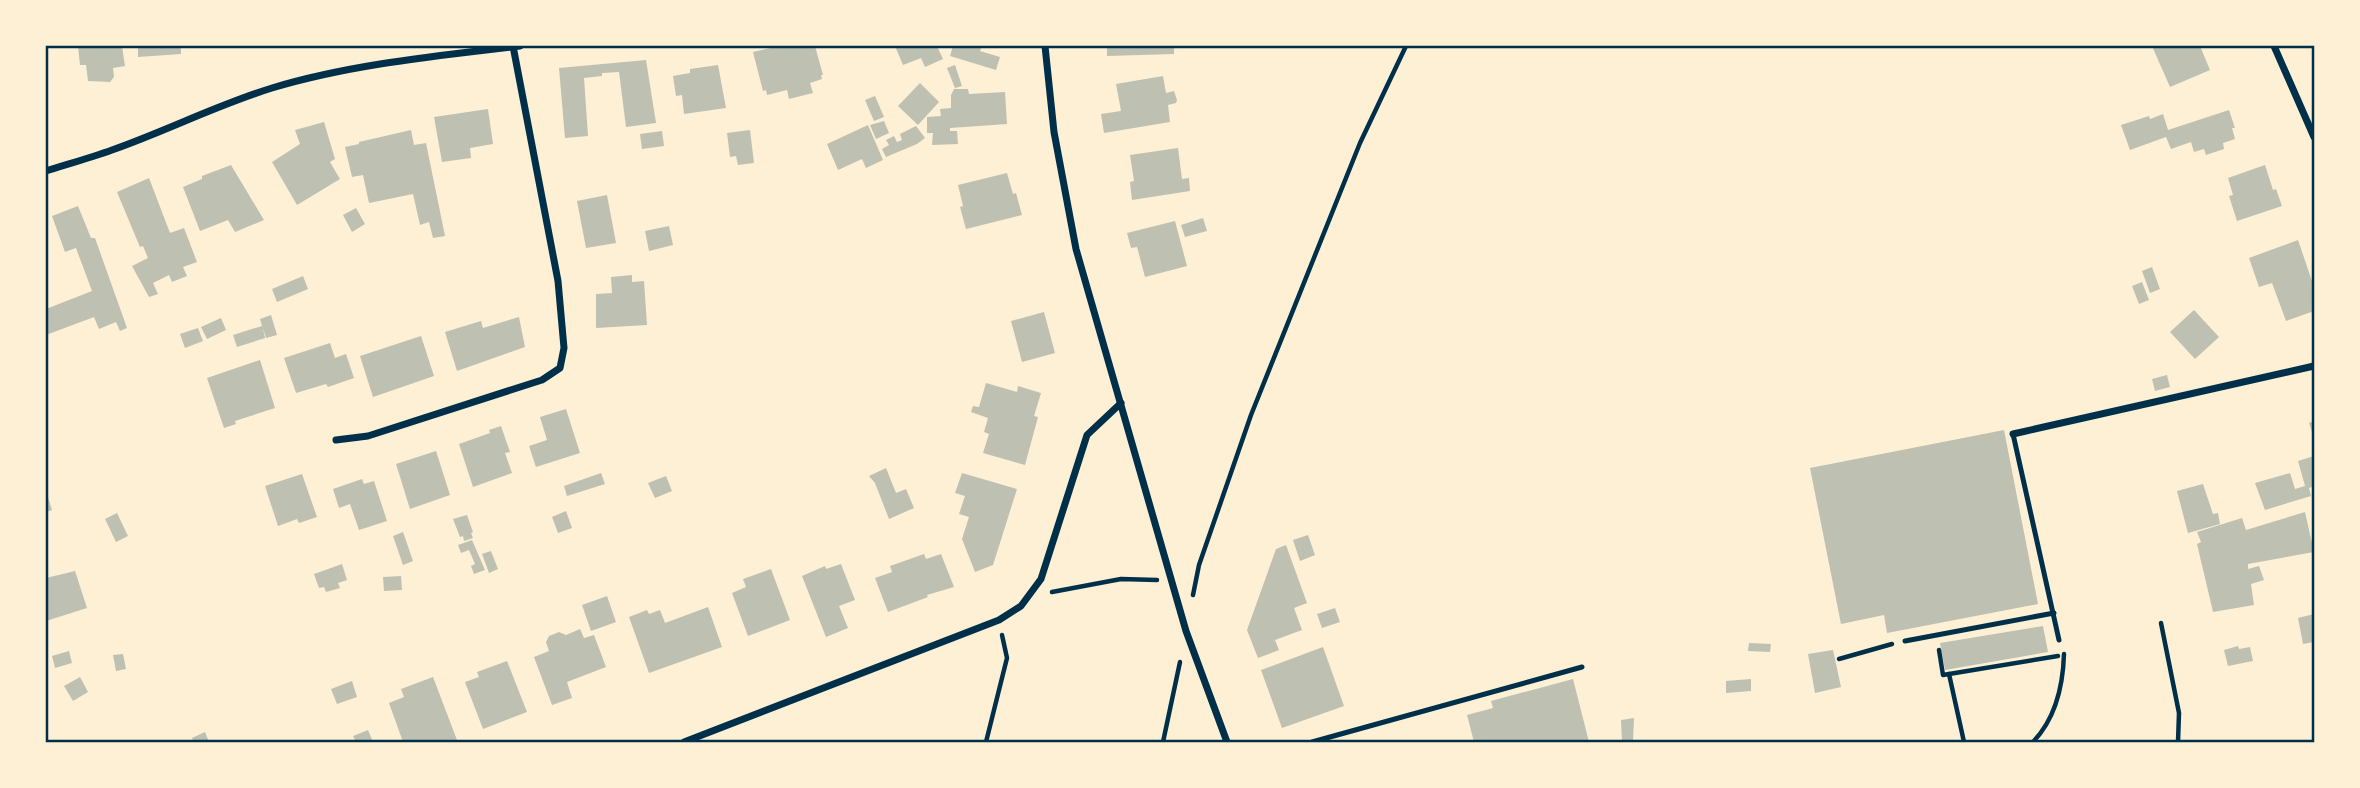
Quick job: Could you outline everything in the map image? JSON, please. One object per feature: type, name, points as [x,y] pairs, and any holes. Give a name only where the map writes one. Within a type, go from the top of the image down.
[{"type":"street","points":[[336,440],[368,436],[542,380],[560,368],[565,348],[558,281],[513,46]]},
{"type":"street","points":[[46,171],[113,150],[214,107],[273,88],[332,73],[410,59],[520,46]]},
{"type":"street","points":[[1045,46],[1054,132],[1076,249],[1186,631],[1227,743]]},
{"type":"street","points":[[2274,46],[2315,136]]},
{"type":"street","points":[[2013,433],[2315,366]]},
{"type":"street","points":[[684,743],[999,620],[1021,606],[1041,579],[1087,435],[1121,403]]},
{"type":"lane","points":[[2013,433],[2059,640]]},
{"type":"lane","points":[[1905,641],[2054,613]]},
{"type":"lane","points":[[1312,743],[1581,667]]},
{"type":"path","points":[[1163,743],[1199,565],[1251,415],[1360,143],[1406,46]]},
{"type":"path","points":[[1030,597],[1121,579],[1172,581]]},
{"type":"path","points":[[986,743],[1007,658],[999,620]]},
{"type":"path","points":[[2161,623],[2179,713],[2178,743]]},
{"type":"path","points":[[1936,635],[1943,675],[2064,655]]},
{"type":"path","points":[[2033,743],[2043,732],[2054,711],[2062,686],[2064,655],[2059,640]]},
{"type":"path","points":[[1839,659],[1905,641]]},
{"type":"path","points":[[1949,674],[1964,743]]},
{"type":"building","points":[[78,46],[122,46],[125,66],[113,68],[114,77],[110,82],[88,81],[86,65],[80,65]]},
{"type":"building","points":[[138,46],[181,46],[181,54],[138,57]]},
{"type":"building","points":[[779,46],[815,46],[823,75],[822,79],[810,83],[813,93],[789,99],[787,90],[767,95],[766,90],[763,91],[753,52]]},
{"type":"building","points":[[895,46],[937,46],[943,59],[925,67],[921,58],[903,65]]},
{"type":"building","points":[[953,46],[982,46],[980,51],[1000,57],[996,70],[950,56]]},
{"type":"building","points":[[1107,46],[1174,46],[1174,54],[1107,56]]},
{"type":"building","points":[[2152,46],[2200,46],[2210,70],[2170,87]]},
{"type":"building","points":[[646,60],[656,123],[626,127],[619,72],[602,73],[602,76],[584,78],[588,136],[565,138],[559,68]]},
{"type":"building","points":[[718,65],[726,108],[684,114],[682,95],[676,96],[673,76],[690,73],[690,69]]},
{"type":"building","points":[[955,65],[962,86],[955,88],[947,68]]},
{"type":"building","points":[[1163,76],[1166,93],[1174,91],[1177,100],[1176,103],[1168,105],[1170,122],[1104,133],[1101,114],[1121,111],[1116,84]]},
{"type":"building","points":[[920,83],[939,102],[918,125],[898,106]]},
{"type":"building","points":[[954,89],[968,89],[969,94],[1005,92],[1007,124],[950,128],[950,131],[957,131],[958,144],[932,145],[933,133],[927,133],[927,117],[941,116],[940,109],[951,108]]},
{"type":"building","points":[[875,96],[884,117],[874,121],[865,100]]},
{"type":"building","points":[[488,109],[493,144],[470,148],[471,158],[442,162],[434,117]]},
{"type":"building","points":[[2229,110],[2235,128],[2232,128],[2235,139],[2223,143],[2224,149],[2206,155],[2204,149],[2194,152],[2191,142],[2171,149],[2166,137],[2130,150],[2121,125],[2163,114],[2168,130]]},
{"type":"building","points":[[884,121],[889,133],[876,139],[870,125]]},
{"type":"building","points":[[324,122],[335,159],[330,162],[340,179],[297,205],[272,162],[300,144],[295,130]]},
{"type":"building","points":[[868,125],[883,160],[866,168],[862,159],[838,170],[827,144]]},
{"type":"building","points":[[916,126],[925,138],[886,157],[882,149],[889,145],[886,140],[894,136],[897,142],[902,140],[900,134]]},
{"type":"building","points":[[411,130],[414,145],[426,143],[445,236],[433,238],[429,222],[420,225],[413,194],[369,203],[363,175],[352,177],[345,147]]},
{"type":"building","points":[[750,130],[754,163],[738,165],[736,156],[730,157],[727,133]]},
{"type":"building","points":[[662,131],[664,146],[642,149],[640,134]]},
{"type":"building","points":[[1178,148],[1182,179],[1189,178],[1190,191],[1132,200],[1130,182],[1134,181],[1130,155]]},
{"type":"building","points":[[231,165],[264,220],[235,232],[228,220],[200,231],[183,187]]},
{"type":"building","points":[[2265,165],[2273,190],[2276,189],[2282,206],[2237,221],[2229,196],[2233,195],[2228,178]]},
{"type":"building","points":[[1007,173],[1022,215],[966,229],[958,185]]},
{"type":"building","points":[[149,178],[170,233],[184,228],[197,262],[183,267],[187,276],[172,282],[169,275],[153,283],[158,294],[149,297],[132,266],[148,258],[143,246],[140,247],[117,192]]},
{"type":"building","points":[[607,195],[616,243],[586,248],[577,201]]},
{"type":"building","points":[[78,206],[91,238],[95,238],[127,328],[120,331],[116,322],[99,329],[94,317],[46,335],[46,309],[92,291],[76,248],[65,252],[52,216]]},
{"type":"building","points":[[356,208],[365,224],[352,232],[343,215]]},
{"type":"building","points":[[1203,218],[1207,231],[1185,237],[1181,225]]},
{"type":"building","points":[[1175,221],[1187,266],[1145,277],[1137,247],[1131,248],[1127,233]]},
{"type":"building","points":[[669,226],[673,245],[649,251],[645,231]]},
{"type":"building","points":[[2298,240],[2314,287],[2314,311],[2286,321],[2272,283],[2259,287],[2249,258]]},
{"type":"building","points":[[2152,267],[2160,289],[2150,293],[2142,271]]},
{"type":"building","points":[[632,275],[632,282],[644,281],[647,325],[596,328],[596,294],[612,293],[611,277]]},
{"type":"building","points":[[303,276],[308,289],[277,302],[272,289]]},
{"type":"building","points":[[2142,282],[2149,300],[2139,304],[2132,286]]},
{"type":"building","points":[[2194,310],[2219,337],[2195,359],[2170,332]]},
{"type":"building","points":[[1044,312],[1055,353],[1022,362],[1011,321]]},
{"type":"building","points":[[271,315],[277,335],[266,338],[263,328],[265,338],[237,347],[233,335],[262,326],[260,319]]},
{"type":"building","points":[[519,317],[525,347],[457,371],[445,332],[481,321],[483,328]]},
{"type":"building","points":[[221,318],[226,330],[207,339],[201,327]]},
{"type":"building","points":[[198,328],[203,341],[185,348],[180,334]]},
{"type":"building","points":[[421,336],[434,376],[373,397],[360,356]]},
{"type":"building","points":[[330,343],[335,358],[346,354],[354,378],[328,387],[326,384],[296,393],[284,358]]},
{"type":"building","points":[[260,360],[275,408],[235,421],[236,424],[224,428],[207,378]]},
{"type":"building","points":[[2167,375],[2170,387],[2155,391],[2152,379]]},
{"type":"building","points":[[986,383],[1017,392],[1018,386],[1041,393],[1034,416],[1038,417],[1025,465],[983,453],[989,434],[984,432],[988,418],[971,412],[973,406],[979,407]]},
{"type":"building","points":[[566,409],[580,453],[536,467],[529,446],[547,440],[540,417]]},
{"type":"building","points":[[2314,421],[2314,438],[2309,423]]},
{"type":"building","points":[[501,426],[510,452],[505,453],[512,473],[473,487],[459,444],[490,433],[489,430]]},
{"type":"building","points":[[2004,430],[2038,604],[1887,633],[1884,615],[1841,624],[1810,468]]},
{"type":"building","points":[[436,451],[450,495],[410,509],[396,464]]},
{"type":"building","points":[[2314,456],[2314,486],[2309,488],[2311,496],[2265,510],[2255,483],[2290,473],[2295,489],[2305,486],[2298,461]]},
{"type":"building","points":[[886,468],[896,493],[906,489],[914,508],[889,519],[875,483],[869,476]]},
{"type":"building","points":[[601,473],[605,484],[567,496],[564,486]]},
{"type":"building","points":[[962,473],[1017,489],[993,565],[975,572],[962,539],[969,517],[959,514],[965,496],[955,493]]},
{"type":"building","points":[[302,474],[317,517],[299,523],[297,519],[278,526],[265,486]]},
{"type":"building","points":[[666,476],[672,491],[655,498],[648,483]]},
{"type":"building","points":[[362,479],[364,484],[374,481],[387,521],[359,530],[350,504],[339,508],[333,489]]},
{"type":"building","points":[[2203,484],[2213,514],[2218,513],[2220,524],[2188,533],[2177,491]]},
{"type":"building","points":[[46,491],[52,510],[46,512]]},
{"type":"building","points":[[566,511],[572,528],[558,533],[552,517]]},
{"type":"building","points":[[2305,512],[2314,552],[2248,564],[2248,569],[2259,566],[2264,580],[2251,584],[2254,605],[2213,612],[2197,544],[2201,542],[2197,532],[2242,518],[2246,530]]},
{"type":"building","points":[[117,513],[128,536],[116,542],[105,519]]},
{"type":"building","points":[[467,515],[473,538],[464,541],[453,519]]},
{"type":"building","points":[[403,532],[413,561],[403,565],[393,536]]},
{"type":"building","points":[[1308,535],[1315,555],[1300,561],[1293,540]]},
{"type":"building","points":[[472,540],[485,570],[474,574],[471,566],[475,564],[469,550],[461,553],[458,545]]},
{"type":"building","points":[[1286,545],[1307,603],[1294,608],[1302,630],[1275,640],[1279,650],[1258,658],[1247,630],[1276,549]]},
{"type":"building","points":[[491,551],[498,569],[489,573],[482,554]]},
{"type":"building","points":[[924,554],[926,559],[941,554],[954,587],[888,612],[875,578],[892,572],[890,566]]},
{"type":"building","points":[[342,564],[347,580],[338,583],[340,588],[326,592],[324,587],[319,588],[314,574]]},
{"type":"building","points":[[841,564],[855,600],[839,606],[848,628],[826,637],[802,576],[825,566],[826,569]]},
{"type":"building","points":[[771,569],[790,620],[748,636],[732,593],[746,587],[743,579]]},
{"type":"building","points":[[75,571],[87,608],[46,621],[46,578]]},
{"type":"building","points":[[401,576],[402,590],[384,591],[383,577]]},
{"type":"building","points":[[607,596],[616,622],[591,631],[582,605]]},
{"type":"building","points":[[708,607],[722,647],[649,673],[629,617],[647,610],[649,614],[660,610],[665,623]]},
{"type":"building","points":[[1335,608],[1340,622],[1322,628],[1317,614]]},
{"type":"building","points":[[2314,614],[2314,642],[2303,644],[2298,618]]},
{"type":"building","points":[[2043,626],[2048,652],[1945,670],[1940,643]]},
{"type":"building","points":[[580,629],[584,638],[594,635],[606,667],[567,682],[572,698],[552,705],[534,657],[549,651],[546,642],[549,636],[559,632],[566,635]]},
{"type":"building","points":[[1749,643],[1771,644],[1770,652],[1748,651]]},
{"type":"building","points":[[2238,646],[2239,649],[2250,647],[2253,661],[2228,666],[2224,650]]},
{"type":"building","points":[[1323,647],[1344,706],[1282,728],[1261,670]]},
{"type":"building","points":[[1833,650],[1841,687],[1815,693],[1808,654]]},
{"type":"building","points":[[69,651],[72,663],[55,668],[52,656]]},
{"type":"building","points":[[123,654],[126,669],[116,671],[113,655]]},
{"type":"building","points":[[507,661],[527,712],[483,729],[465,682],[479,677],[477,672]]},
{"type":"building","points":[[80,677],[88,692],[73,701],[64,686]]},
{"type":"building","points":[[433,677],[457,740],[403,742],[389,703],[404,697],[401,689]]},
{"type":"building","points":[[1573,679],[1589,742],[1474,742],[1467,715],[1493,708],[1491,701]]},
{"type":"building","points":[[1751,679],[1751,691],[1726,693],[1726,681]]},
{"type":"building","points":[[352,681],[357,697],[337,704],[331,689]]},
{"type":"building","points":[[1634,718],[1633,742],[1622,742],[1621,720]]},
{"type":"building","points":[[368,730],[373,742],[356,742],[353,736]]},
{"type":"building","points":[[205,732],[209,742],[194,742],[192,738]]}]
